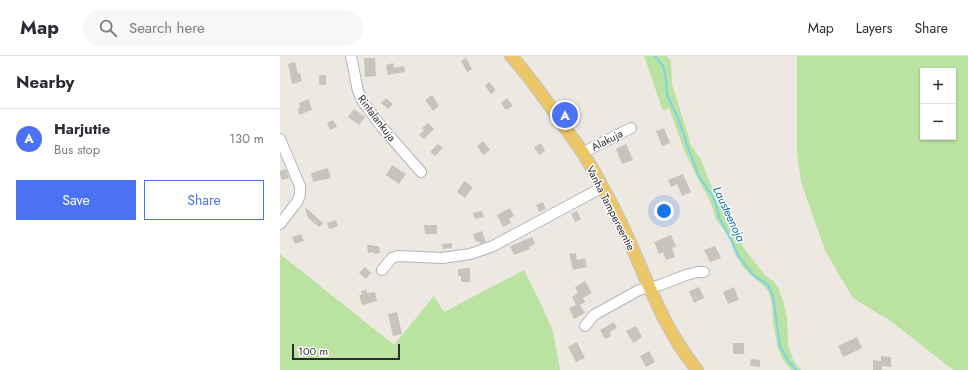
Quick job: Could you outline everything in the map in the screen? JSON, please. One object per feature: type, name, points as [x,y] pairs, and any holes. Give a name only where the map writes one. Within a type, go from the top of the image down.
[{"type":"main road","name":"Vanha Tampereentie","points":[[511,56],[554,112],[582,153],[603,188],[622,226],[649,287],[678,344],[697,370]]},
{"type":"street","name":"Rintalankuja","points":[[351,56],[358,91],[363,102],[381,126],[421,172]]},
{"type":"street","name":"Alakuja","points":[[582,153],[631,128]]},
{"type":"street","points":[[280,139],[300,186],[300,195],[297,202],[280,224]]},
{"type":"street","points":[[382,270],[392,258],[398,256],[442,258],[470,254],[493,246],[603,188]]},
{"type":"street","points":[[585,326],[594,315],[639,290],[660,285],[686,275],[704,272]]},
{"type":"green space","points":[[644,56],[667,56],[671,61],[672,84],[691,145],[701,160],[710,183],[732,217],[743,247],[766,276],[778,287],[787,318],[788,344],[793,360],[801,370],[791,370],[783,360],[778,349],[769,293],[765,287],[743,267],[736,256],[729,237],[716,219],[710,201],[685,152],[669,108],[663,111]]},
{"type":"green space","points":[[797,56],[968,56],[968,370],[953,370],[887,318],[853,298],[825,250],[801,182],[797,152]]},
{"type":"green space","points":[[280,254],[394,345],[434,296],[444,312],[524,270],[553,331],[560,370],[280,370]]},
{"type":"building","points":[[364,58],[375,58],[376,76],[365,77]]},
{"type":"building","points":[[466,58],[472,69],[467,72],[461,61]]},
{"type":"building","points":[[295,62],[302,81],[292,84],[288,64]]},
{"type":"building","points":[[393,63],[394,68],[404,66],[405,72],[388,75],[386,65]]},
{"type":"building","points":[[319,75],[326,75],[326,85],[319,85]]},
{"type":"building","points":[[489,82],[496,90],[491,94],[485,86]]},
{"type":"building","points":[[432,95],[439,106],[433,111],[425,100]]},
{"type":"building","points":[[386,98],[393,104],[388,109],[381,103]]},
{"type":"building","points":[[507,98],[513,106],[506,110],[501,103]]},
{"type":"building","points":[[309,99],[312,110],[299,115],[299,103]]},
{"type":"building","points":[[354,109],[365,117],[359,125],[348,117]]},
{"type":"building","points":[[333,120],[337,127],[330,130],[327,123]]},
{"type":"building","points":[[428,123],[434,129],[424,139],[419,135],[424,130],[422,128]]},
{"type":"building","points":[[664,128],[670,143],[662,146],[656,131]]},
{"type":"building","points":[[483,141],[490,150],[483,155],[477,146]]},
{"type":"building","points":[[541,143],[545,151],[539,155],[534,147]]},
{"type":"building","points":[[438,144],[443,148],[435,156],[430,152]]},
{"type":"building","points":[[626,144],[633,160],[622,164],[616,149]]},
{"type":"building","points":[[392,165],[406,174],[399,184],[386,175]]},
{"type":"building","points":[[328,168],[331,178],[313,182],[311,173]]},
{"type":"building","points":[[286,169],[289,178],[282,180],[280,171]]},
{"type":"building","points":[[683,174],[691,192],[682,196],[677,184],[671,187],[668,180]]},
{"type":"building","points":[[464,181],[473,187],[465,198],[457,192]]},
{"type":"building","points":[[543,202],[546,209],[539,212],[536,205]]},
{"type":"building","points":[[305,207],[323,223],[319,227],[308,218]]},
{"type":"building","points":[[510,208],[514,216],[509,219],[511,223],[503,227],[497,215]]},
{"type":"building","points":[[482,211],[484,217],[475,219],[473,213]]},
{"type":"building","points":[[577,211],[581,219],[575,222],[571,214]]},
{"type":"building","points":[[336,220],[338,226],[329,229],[327,223]]},
{"type":"building","points":[[424,225],[437,225],[437,234],[425,234]]},
{"type":"building","points":[[482,231],[486,242],[480,244],[479,241],[476,242],[473,234]]},
{"type":"building","points":[[301,234],[304,241],[295,244],[292,237]]},
{"type":"building","points":[[671,235],[676,246],[672,248],[675,257],[666,260],[663,252],[659,254],[654,242]]},
{"type":"building","points":[[532,237],[535,244],[529,247],[530,249],[514,255],[510,246]]},
{"type":"building","points":[[452,243],[452,248],[443,249],[442,244]]},
{"type":"building","points":[[367,245],[379,246],[380,253],[368,253]]},
{"type":"building","points":[[715,246],[721,258],[710,262],[704,250]]},
{"type":"building","points":[[576,253],[577,260],[585,258],[587,267],[573,270],[569,254]]},
{"type":"building","points":[[365,267],[371,273],[366,279],[359,273]]},
{"type":"building","points":[[470,268],[470,282],[461,282],[461,276],[458,276],[458,269]]},
{"type":"building","points":[[585,281],[592,293],[583,298],[585,302],[580,305],[585,313],[574,319],[569,308],[576,305],[572,297],[578,293],[575,287]]},
{"type":"building","points":[[699,287],[704,298],[694,303],[689,291]]},
{"type":"building","points":[[734,287],[739,300],[728,304],[723,292]]},
{"type":"building","points":[[366,290],[367,293],[375,292],[377,301],[362,305],[359,295],[362,295],[361,291]]},
{"type":"building","points":[[397,312],[402,334],[393,336],[388,314]]},
{"type":"building","points":[[614,322],[617,328],[610,332],[611,336],[605,339],[600,330]]},
{"type":"building","points":[[636,326],[642,337],[633,343],[626,331]]},
{"type":"building","points":[[857,337],[862,348],[843,357],[838,346]]},
{"type":"building","points":[[577,342],[585,358],[576,362],[568,347]]},
{"type":"building","points":[[733,343],[744,343],[744,354],[733,354]]},
{"type":"building","points":[[649,351],[655,362],[646,367],[640,356]]},
{"type":"building","points":[[881,356],[891,357],[891,367],[882,366],[882,370],[873,370],[873,360],[881,361]]},
{"type":"building","points":[[751,359],[760,360],[760,367],[750,366]]},
{"type":"waterway","name":"Lausteenoja","points":[[655,56],[663,66],[667,94],[679,121],[699,176],[713,197],[719,217],[738,255],[753,275],[768,285],[773,296],[780,346],[789,362],[796,370]]},
{"type":"place","name":"Harjutie","points":[[565,115]]}]
